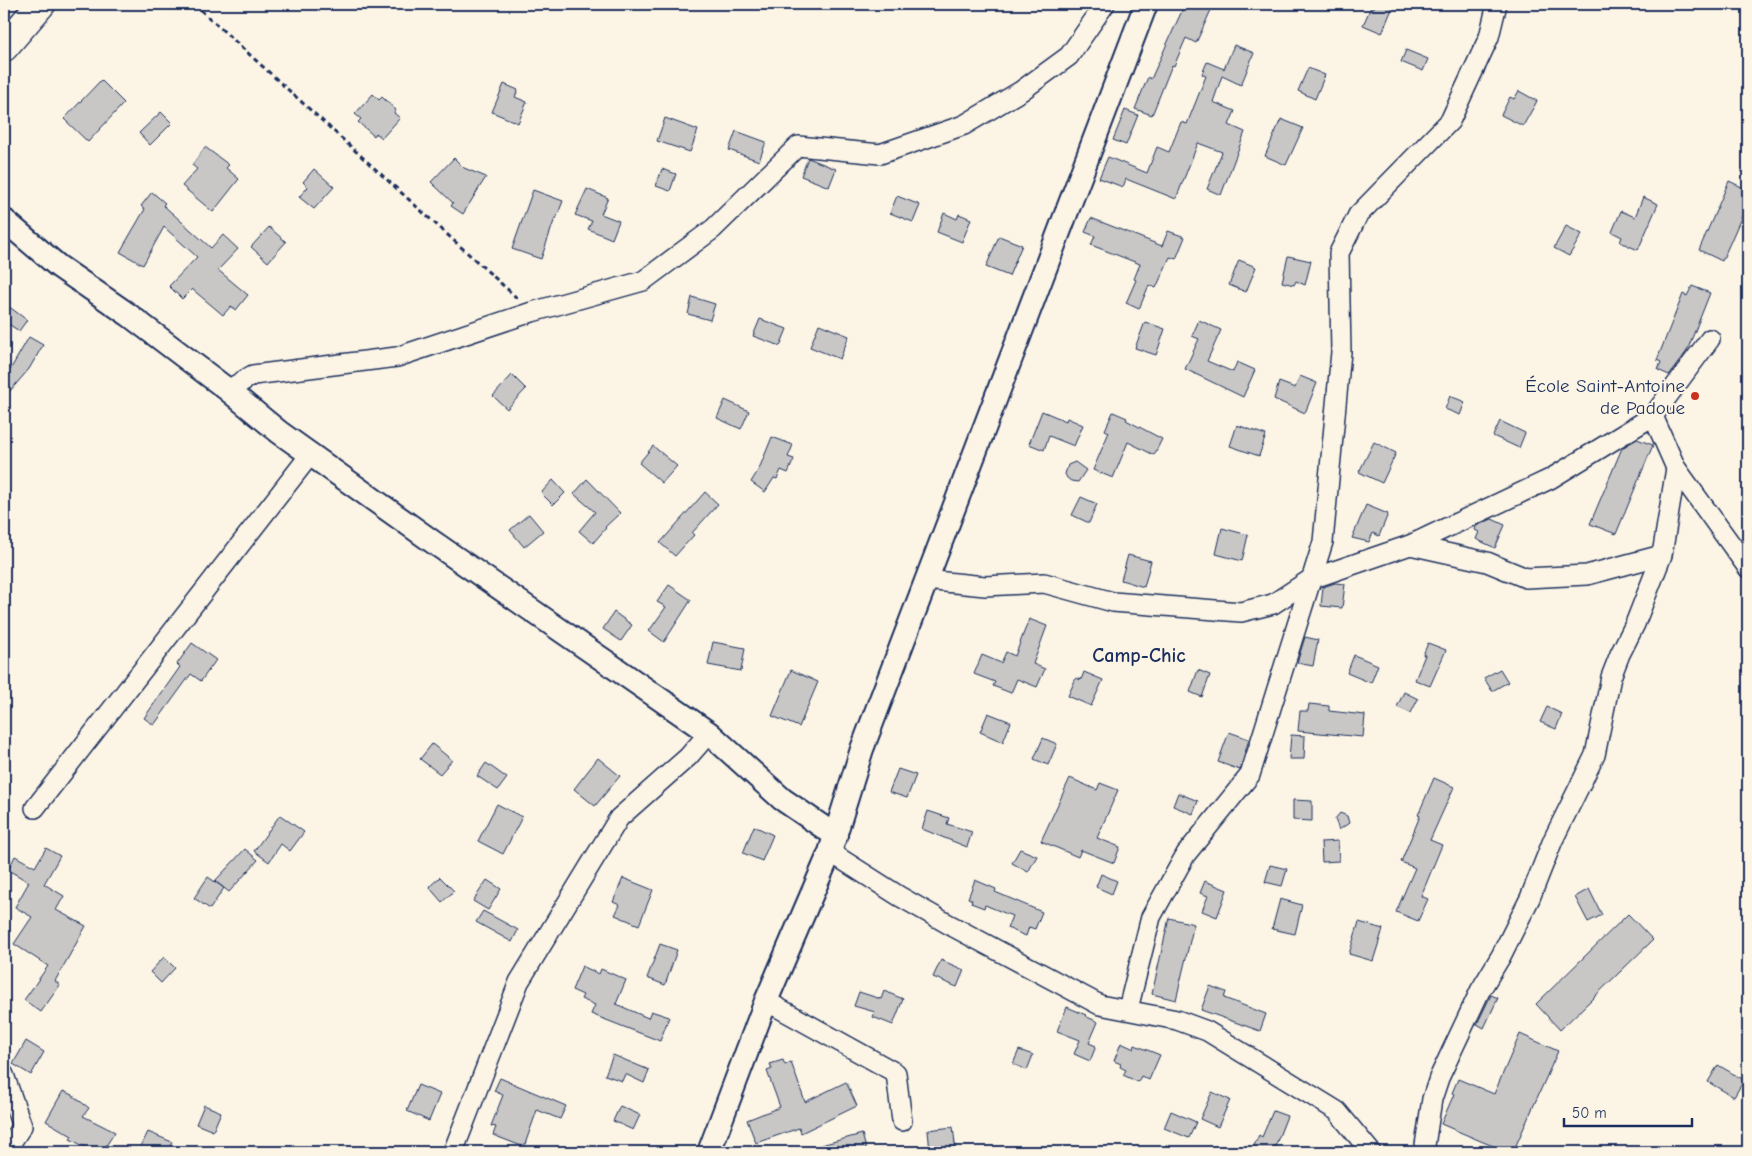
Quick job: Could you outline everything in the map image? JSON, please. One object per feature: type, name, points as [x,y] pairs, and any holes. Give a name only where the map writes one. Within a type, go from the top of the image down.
[{"type":"main road","points":[[4,46],[41,4]]},
{"type":"street","points":[[228,390],[253,375],[396,357],[532,312],[643,280],[713,229],[798,146],[880,154],[964,125],[1021,91],[1069,56],[1105,4]]},
{"type":"street","points":[[709,1152],[766,1001],[833,844],[862,749],[1146,4]]},
{"type":"street","points":[[1128,1009],[1151,917],[1186,854],[1250,775],[1323,542],[1341,352],[1339,253],[1358,215],[1450,121],[1489,37],[1498,4]]},
{"type":"street","points":[[4,220],[58,266],[129,315],[228,390],[310,456],[709,733],[833,844],[899,896],[1042,973],[1066,988],[1100,1004],[1178,1020],[1207,1031],[1337,1111],[1370,1152]]},
{"type":"street","points":[[925,580],[985,586],[1044,583],[1113,602],[1240,612],[1273,604],[1311,579],[1410,545],[1550,479],[1653,416],[1710,339]]},
{"type":"street","points":[[1653,416],[1676,468],[1748,568]]},
{"type":"street","points":[[35,808],[310,456]]},
{"type":"street","points":[[1424,1152],[1432,1100],[1439,1078],[1480,991],[1501,956],[1530,898],[1553,840],[1595,755],[1611,677],[1635,624],[1662,555],[1676,468]]},
{"type":"street","points":[[1410,545],[1488,562],[1526,578],[1587,575],[1662,555]]},
{"type":"street","points":[[453,1152],[520,982],[619,818],[688,756],[709,733]]},
{"type":"street","points":[[766,1001],[896,1074],[902,1121]]},
{"type":"street","points":[[4,1075],[22,1126],[5,1152]]},
{"type":"path","points":[[194,4],[459,248],[532,312]]},
{"type":"building","points":[[1185,4],[1196,4],[1211,10],[1196,43],[1186,38],[1174,66],[1172,65],[1152,115],[1135,109],[1148,77],[1151,79]]},
{"type":"building","points":[[1376,4],[1394,4],[1382,33],[1363,25],[1371,7],[1374,8]]},
{"type":"building","points":[[1234,45],[1254,53],[1241,85],[1222,76],[1213,102],[1235,111],[1229,125],[1245,132],[1221,195],[1207,189],[1222,152],[1198,143],[1176,199],[1126,179],[1123,187],[1099,178],[1108,157],[1147,173],[1157,147],[1169,152],[1181,122],[1187,124],[1206,76],[1202,74],[1207,62],[1224,69]]},
{"type":"building","points":[[1406,50],[1428,59],[1423,71],[1401,62]]},
{"type":"building","points":[[1308,68],[1325,75],[1315,99],[1298,91]]},
{"type":"building","points":[[101,80],[124,103],[88,142],[64,119]]},
{"type":"building","points":[[504,84],[518,90],[515,97],[527,102],[518,123],[492,112]]},
{"type":"building","points":[[1519,91],[1537,101],[1523,126],[1501,115],[1510,97],[1514,99]]},
{"type":"building","points":[[373,94],[379,100],[382,97],[396,110],[394,113],[400,118],[382,138],[376,133],[374,136],[358,122],[361,119],[355,114]]},
{"type":"building","points":[[1125,110],[1138,115],[1126,145],[1113,140]]},
{"type":"building","points":[[161,112],[172,123],[150,145],[139,133]]},
{"type":"building","points":[[665,118],[698,130],[690,152],[657,141]]},
{"type":"building","points":[[1281,119],[1303,128],[1286,165],[1265,156]]},
{"type":"building","points":[[736,131],[766,142],[759,161],[729,150]]},
{"type":"building","points":[[205,147],[229,165],[226,168],[239,179],[213,212],[182,186],[197,169],[192,165]]},
{"type":"building","points":[[454,158],[464,168],[486,177],[463,214],[451,206],[453,203],[431,182]]},
{"type":"building","points":[[808,158],[836,169],[829,187],[801,176]]},
{"type":"building","points":[[314,169],[334,187],[314,209],[299,197],[308,187],[303,182]]},
{"type":"building","points":[[662,169],[676,174],[670,191],[656,186]]},
{"type":"building","points":[[1729,181],[1748,190],[1748,202],[1722,261],[1699,250]]},
{"type":"building","points":[[587,189],[608,198],[601,214],[619,221],[612,239],[588,229],[592,221],[575,215]]},
{"type":"building","points":[[533,190],[563,201],[541,259],[512,249]]},
{"type":"building","points":[[152,192],[165,203],[163,205],[211,248],[223,235],[238,249],[218,270],[248,295],[236,310],[231,306],[223,315],[192,289],[182,299],[169,286],[197,257],[164,227],[143,265],[120,252],[145,209],[141,206]]},
{"type":"building","points":[[897,196],[920,205],[913,222],[890,213]]},
{"type":"building","points":[[1643,197],[1658,204],[1638,250],[1620,242],[1622,237],[1612,232],[1621,211],[1635,217]]},
{"type":"building","points":[[944,213],[957,219],[959,214],[971,219],[962,242],[937,232]]},
{"type":"building","points":[[1091,218],[1162,246],[1168,231],[1185,237],[1176,259],[1170,257],[1156,288],[1149,285],[1139,309],[1126,303],[1136,280],[1134,279],[1140,264],[1091,245],[1095,236],[1085,232]]},
{"type":"building","points":[[1566,226],[1582,234],[1569,256],[1554,248]]},
{"type":"building","points":[[269,227],[286,242],[268,262],[251,247]]},
{"type":"building","points":[[999,236],[1022,245],[1009,276],[986,267]]},
{"type":"building","points":[[1288,256],[1311,261],[1305,285],[1296,281],[1294,285],[1282,282]]},
{"type":"building","points":[[1239,260],[1256,267],[1246,292],[1229,285]]},
{"type":"building","points":[[1692,286],[1710,293],[1687,351],[1669,375],[1658,370],[1661,362],[1657,360],[1683,294],[1687,296]]},
{"type":"building","points":[[692,297],[715,304],[710,320],[688,314]]},
{"type":"building","points":[[4,303],[27,320],[19,331],[4,321]]},
{"type":"building","points":[[760,319],[787,329],[780,346],[753,336]]},
{"type":"building","points":[[1199,320],[1221,330],[1207,361],[1233,372],[1237,362],[1255,370],[1243,397],[1185,369],[1199,339],[1192,336]]},
{"type":"building","points":[[1145,322],[1165,329],[1156,355],[1135,348]]},
{"type":"building","points":[[819,324],[849,336],[840,359],[810,347]]},
{"type":"building","points":[[29,337],[43,345],[29,369],[4,398],[4,364],[10,370]]},
{"type":"building","points":[[512,375],[526,389],[507,409],[493,396]]},
{"type":"building","points":[[1300,376],[1317,383],[1305,413],[1274,399],[1279,382],[1295,388]]},
{"type":"building","points":[[1450,396],[1465,402],[1460,415],[1445,409]]},
{"type":"building","points":[[725,400],[749,411],[741,429],[717,418]]},
{"type":"building","points":[[1042,411],[1066,421],[1067,418],[1083,425],[1074,446],[1049,436],[1044,450],[1029,444]]},
{"type":"building","points":[[1113,412],[1127,418],[1126,420],[1162,439],[1154,455],[1128,442],[1113,478],[1093,470],[1109,432],[1105,430]]},
{"type":"building","points":[[1500,421],[1525,433],[1519,448],[1493,436]]},
{"type":"building","points":[[1237,425],[1266,435],[1259,456],[1230,446]]},
{"type":"building","points":[[772,437],[793,445],[788,457],[794,459],[788,473],[781,470],[777,479],[774,478],[765,492],[751,482],[759,469]]},
{"type":"building","points":[[1637,439],[1653,445],[1616,534],[1590,524],[1622,448]]},
{"type":"building","points":[[1374,442],[1396,453],[1382,483],[1359,472]]},
{"type":"building","points":[[653,446],[677,466],[662,483],[639,463]]},
{"type":"building","points":[[1075,462],[1086,470],[1078,482],[1071,481],[1065,474],[1068,465]]},
{"type":"building","points":[[587,479],[620,513],[605,527],[593,543],[579,531],[595,512],[574,494]]},
{"type":"building","points":[[553,480],[565,493],[553,505],[541,493]]},
{"type":"building","points":[[705,492],[718,504],[692,533],[694,535],[675,556],[660,543]]},
{"type":"building","points":[[1081,497],[1097,504],[1089,523],[1072,515]]},
{"type":"building","points":[[1366,505],[1388,514],[1379,536],[1373,533],[1369,542],[1352,538]]},
{"type":"building","points":[[529,514],[543,531],[524,547],[510,530]]},
{"type":"building","points":[[1492,519],[1505,525],[1495,548],[1476,539],[1479,532],[1475,530],[1476,526]]},
{"type":"building","points":[[1222,528],[1248,535],[1242,561],[1216,554]]},
{"type":"building","points":[[1128,555],[1151,561],[1144,587],[1121,580]]},
{"type":"building","points":[[1335,583],[1345,584],[1342,608],[1321,606],[1323,587]]},
{"type":"building","points":[[669,585],[691,600],[664,642],[649,631],[666,607],[657,602]]},
{"type":"building","points":[[614,612],[632,625],[621,641],[603,629]]},
{"type":"building","points":[[1029,619],[1047,626],[1033,664],[1045,669],[1037,687],[1017,679],[1011,693],[993,686],[995,682],[974,674],[982,655],[1001,663],[1006,652],[1015,656]]},
{"type":"building","points":[[1305,637],[1318,640],[1313,666],[1297,663]]},
{"type":"building","points":[[713,642],[745,648],[741,671],[708,665]]},
{"type":"building","points":[[192,643],[216,660],[201,681],[191,674],[154,725],[144,718],[180,667],[177,664]]},
{"type":"building","points":[[1428,643],[1446,650],[1430,686],[1415,680]]},
{"type":"building","points":[[1354,655],[1378,665],[1371,683],[1347,673]]},
{"type":"building","points":[[1500,669],[1508,682],[1492,691],[1484,678]]},
{"type":"building","points":[[791,670],[818,682],[799,727],[772,716]]},
{"type":"building","points":[[1198,670],[1210,675],[1202,697],[1190,692]]},
{"type":"building","points":[[1084,672],[1103,680],[1091,706],[1068,696],[1076,678],[1081,680]]},
{"type":"building","points":[[1404,692],[1418,699],[1411,713],[1397,707]]},
{"type":"building","points":[[1309,704],[1329,706],[1329,711],[1365,715],[1363,737],[1298,731],[1300,711],[1308,711]]},
{"type":"building","points":[[1547,707],[1562,714],[1556,729],[1540,722]]},
{"type":"building","points":[[988,713],[1011,722],[1003,742],[980,732]]},
{"type":"building","points":[[1229,732],[1249,739],[1240,770],[1218,762]]},
{"type":"building","points":[[1291,735],[1305,736],[1304,759],[1289,759]]},
{"type":"building","points":[[1043,738],[1057,744],[1048,765],[1034,759]]},
{"type":"building","points":[[432,744],[452,760],[440,774],[420,759]]},
{"type":"building","points":[[598,758],[620,776],[595,806],[574,789]]},
{"type":"building","points":[[486,763],[507,778],[498,790],[477,776]]},
{"type":"building","points":[[898,769],[916,775],[907,798],[889,792]]},
{"type":"building","points":[[1070,778],[1097,790],[1100,783],[1118,790],[1097,838],[1120,847],[1114,863],[1081,850],[1078,857],[1041,841]]},
{"type":"building","points":[[1434,778],[1454,787],[1430,840],[1442,845],[1421,896],[1428,899],[1418,921],[1396,912],[1415,868],[1401,862]]},
{"type":"building","points":[[1178,793],[1198,801],[1193,814],[1173,806]]},
{"type":"building","points":[[1293,800],[1312,801],[1312,821],[1293,820]]},
{"type":"building","points":[[497,804],[522,817],[503,854],[478,841]]},
{"type":"building","points":[[928,811],[949,818],[947,824],[972,832],[967,847],[922,829]]},
{"type":"building","points":[[1340,813],[1347,816],[1349,823],[1339,830],[1335,819]]},
{"type":"building","points":[[280,815],[304,832],[290,851],[281,844],[269,862],[254,851]]},
{"type":"building","points":[[754,826],[773,835],[762,861],[743,853]]},
{"type":"building","points":[[1338,841],[1339,861],[1322,862],[1321,842]]},
{"type":"building","points":[[46,848],[60,856],[44,884],[64,896],[56,910],[86,926],[55,981],[60,985],[41,1012],[24,1000],[48,966],[14,944],[32,917],[15,907],[29,882],[8,870],[15,856],[35,867]]},
{"type":"building","points":[[245,849],[258,860],[229,892],[215,881]]},
{"type":"building","points":[[1020,849],[1037,856],[1028,872],[1012,863]]},
{"type":"building","points":[[1270,865],[1287,869],[1282,886],[1265,882]]},
{"type":"building","points":[[1101,874],[1117,881],[1112,894],[1096,887]]},
{"type":"building","points":[[208,877],[224,888],[210,909],[194,898]]},
{"type":"building","points":[[440,877],[454,891],[442,902],[429,887]]},
{"type":"building","points":[[623,878],[653,890],[639,925],[615,915],[620,905],[613,902]]},
{"type":"building","points":[[487,880],[501,889],[488,910],[473,901]]},
{"type":"building","points":[[975,880],[996,889],[995,892],[1042,912],[1035,929],[1029,927],[1026,936],[1007,928],[1012,916],[985,905],[984,908],[971,903],[972,900],[968,898]]},
{"type":"building","points":[[1205,881],[1227,890],[1217,917],[1202,911],[1208,896],[1200,893]]},
{"type":"building","points":[[1589,889],[1602,915],[1588,922],[1575,897]]},
{"type":"building","points":[[1280,899],[1302,905],[1295,934],[1272,929]]},
{"type":"building","points":[[483,911],[518,930],[512,942],[476,922]]},
{"type":"building","points":[[1628,914],[1653,940],[1560,1030],[1536,1004]]},
{"type":"building","points":[[1169,918],[1194,924],[1176,1000],[1152,994]]},
{"type":"building","points":[[1359,922],[1383,929],[1373,961],[1349,954]]},
{"type":"building","points":[[660,944],[677,950],[665,985],[647,978]]},
{"type":"building","points":[[164,957],[175,968],[161,983],[150,972]]},
{"type":"building","points":[[941,960],[964,970],[957,987],[933,977]]},
{"type":"building","points":[[582,966],[599,974],[601,969],[626,980],[616,1004],[648,1018],[651,1011],[669,1017],[660,1041],[591,1014],[595,1005],[581,999],[583,995],[572,990]]},
{"type":"building","points":[[1210,986],[1226,992],[1224,998],[1266,1014],[1260,1031],[1201,1010]]},
{"type":"building","points":[[884,991],[903,999],[893,1025],[873,1017],[875,1012],[854,1006],[859,992],[881,999]]},
{"type":"building","points":[[1491,995],[1498,998],[1484,1028],[1477,1024]]},
{"type":"building","points":[[1067,1007],[1098,1022],[1089,1043],[1096,1046],[1090,1061],[1074,1054],[1080,1040],[1057,1031]]},
{"type":"building","points":[[1520,1034],[1558,1051],[1513,1152],[1483,1142],[1441,1124],[1454,1094],[1452,1093],[1458,1079],[1494,1094]]},
{"type":"building","points":[[26,1041],[44,1052],[31,1075],[13,1064]]},
{"type":"building","points":[[1121,1043],[1134,1049],[1135,1045],[1160,1055],[1149,1080],[1141,1076],[1138,1082],[1123,1075],[1126,1070],[1120,1067],[1121,1064],[1114,1061]]},
{"type":"building","points":[[1019,1050],[1033,1055],[1027,1070],[1013,1064]]},
{"type":"building","points":[[613,1055],[649,1070],[644,1083],[625,1074],[622,1081],[605,1075]]},
{"type":"building","points":[[783,1060],[785,1065],[791,1062],[805,1102],[846,1082],[857,1106],[801,1133],[799,1128],[756,1143],[747,1120],[780,1107],[767,1071],[772,1069],[770,1064]]},
{"type":"building","points":[[1718,1065],[1744,1080],[1734,1097],[1708,1082]]},
{"type":"building","points":[[500,1078],[566,1106],[560,1119],[537,1110],[524,1147],[493,1135],[496,1127],[491,1126],[503,1095],[494,1091]]},
{"type":"building","points":[[418,1085],[440,1094],[429,1121],[407,1111]]},
{"type":"building","points":[[63,1091],[72,1095],[89,1108],[83,1116],[115,1132],[102,1152],[95,1152],[70,1139],[72,1136],[46,1121]]},
{"type":"building","points":[[1212,1092],[1230,1100],[1218,1127],[1200,1119]]},
{"type":"building","points":[[204,1105],[221,1112],[213,1131],[196,1124]]},
{"type":"building","points":[[620,1106],[640,1115],[633,1130],[613,1121]]},
{"type":"building","points":[[1171,1111],[1196,1122],[1189,1138],[1164,1128]]},
{"type":"building","points":[[1273,1111],[1287,1116],[1273,1152],[1251,1152],[1259,1135],[1262,1137]]},
{"type":"building","points":[[953,1127],[956,1152],[930,1152],[928,1130]]},
{"type":"building","points":[[148,1132],[172,1142],[167,1152],[150,1152],[140,1148]]},
{"type":"building","points":[[862,1134],[867,1152],[811,1152],[810,1148]]},
{"type":"place","name":"École Saint-Antoine de Padoue","points":[[1695,396]]},
{"type":"district","name":"Camp-Chic","points":[[1139,655]]}]
